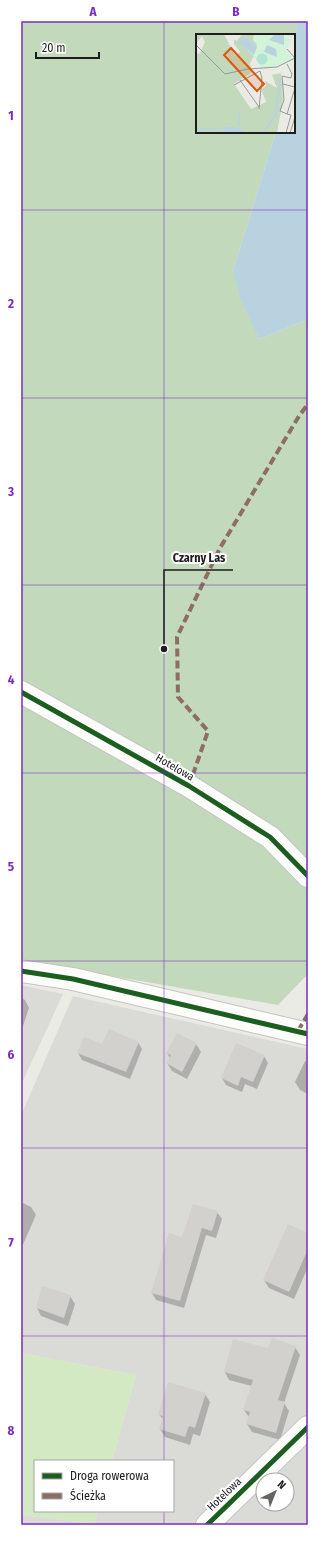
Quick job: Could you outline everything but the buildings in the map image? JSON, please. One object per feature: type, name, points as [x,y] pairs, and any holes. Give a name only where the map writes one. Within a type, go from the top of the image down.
[{"type":"street","name":"Hotelowa","points":[[21,692],[189,786],[270,837],[308,876]]},
{"type":"street","points":[[21,971],[73,979],[308,1034]]},
{"type":"street","name":"Hotelowa","points":[[206,1525],[308,1427]]},
{"type":"shaded area","points":[[21,985],[63,994],[21,1085]]},
{"type":"shaded area","points":[[73,996],[308,1049],[308,1525],[21,1525],[21,1515],[94,1524],[98,1512],[174,1512],[174,1460],[112,1460],[136,1375],[21,1353],[21,1115]]},
{"type":"green space","points":[[21,21],[298,21],[295,37],[295,34],[196,34],[196,133],[276,133],[233,271],[259,339],[308,319],[308,974],[278,1005],[21,960]]},
{"type":"green space","points":[[21,1353],[136,1375],[112,1460],[34,1460],[34,1512],[98,1512],[95,1524],[21,1515]]},
{"type":"water","points":[[298,21],[308,21],[308,319],[259,339],[240,297],[233,271],[276,133],[295,133],[295,37]]},
{"type":"marked path","points":[[189,786],[208,731],[178,697],[177,637],[220,548],[299,416],[308,404]]},
{"type":"marked path","points":[[298,1031],[308,1014]]},
{"type":"cycle path","points":[[21,692],[189,786],[270,837],[308,876]]},
{"type":"cycle path","points":[[21,971],[73,979],[308,1034]]},
{"type":"cycle path","points":[[207,1525],[308,1427]]},
{"type":"place","name":"Czarny Las","points":[[164,649]]}]
